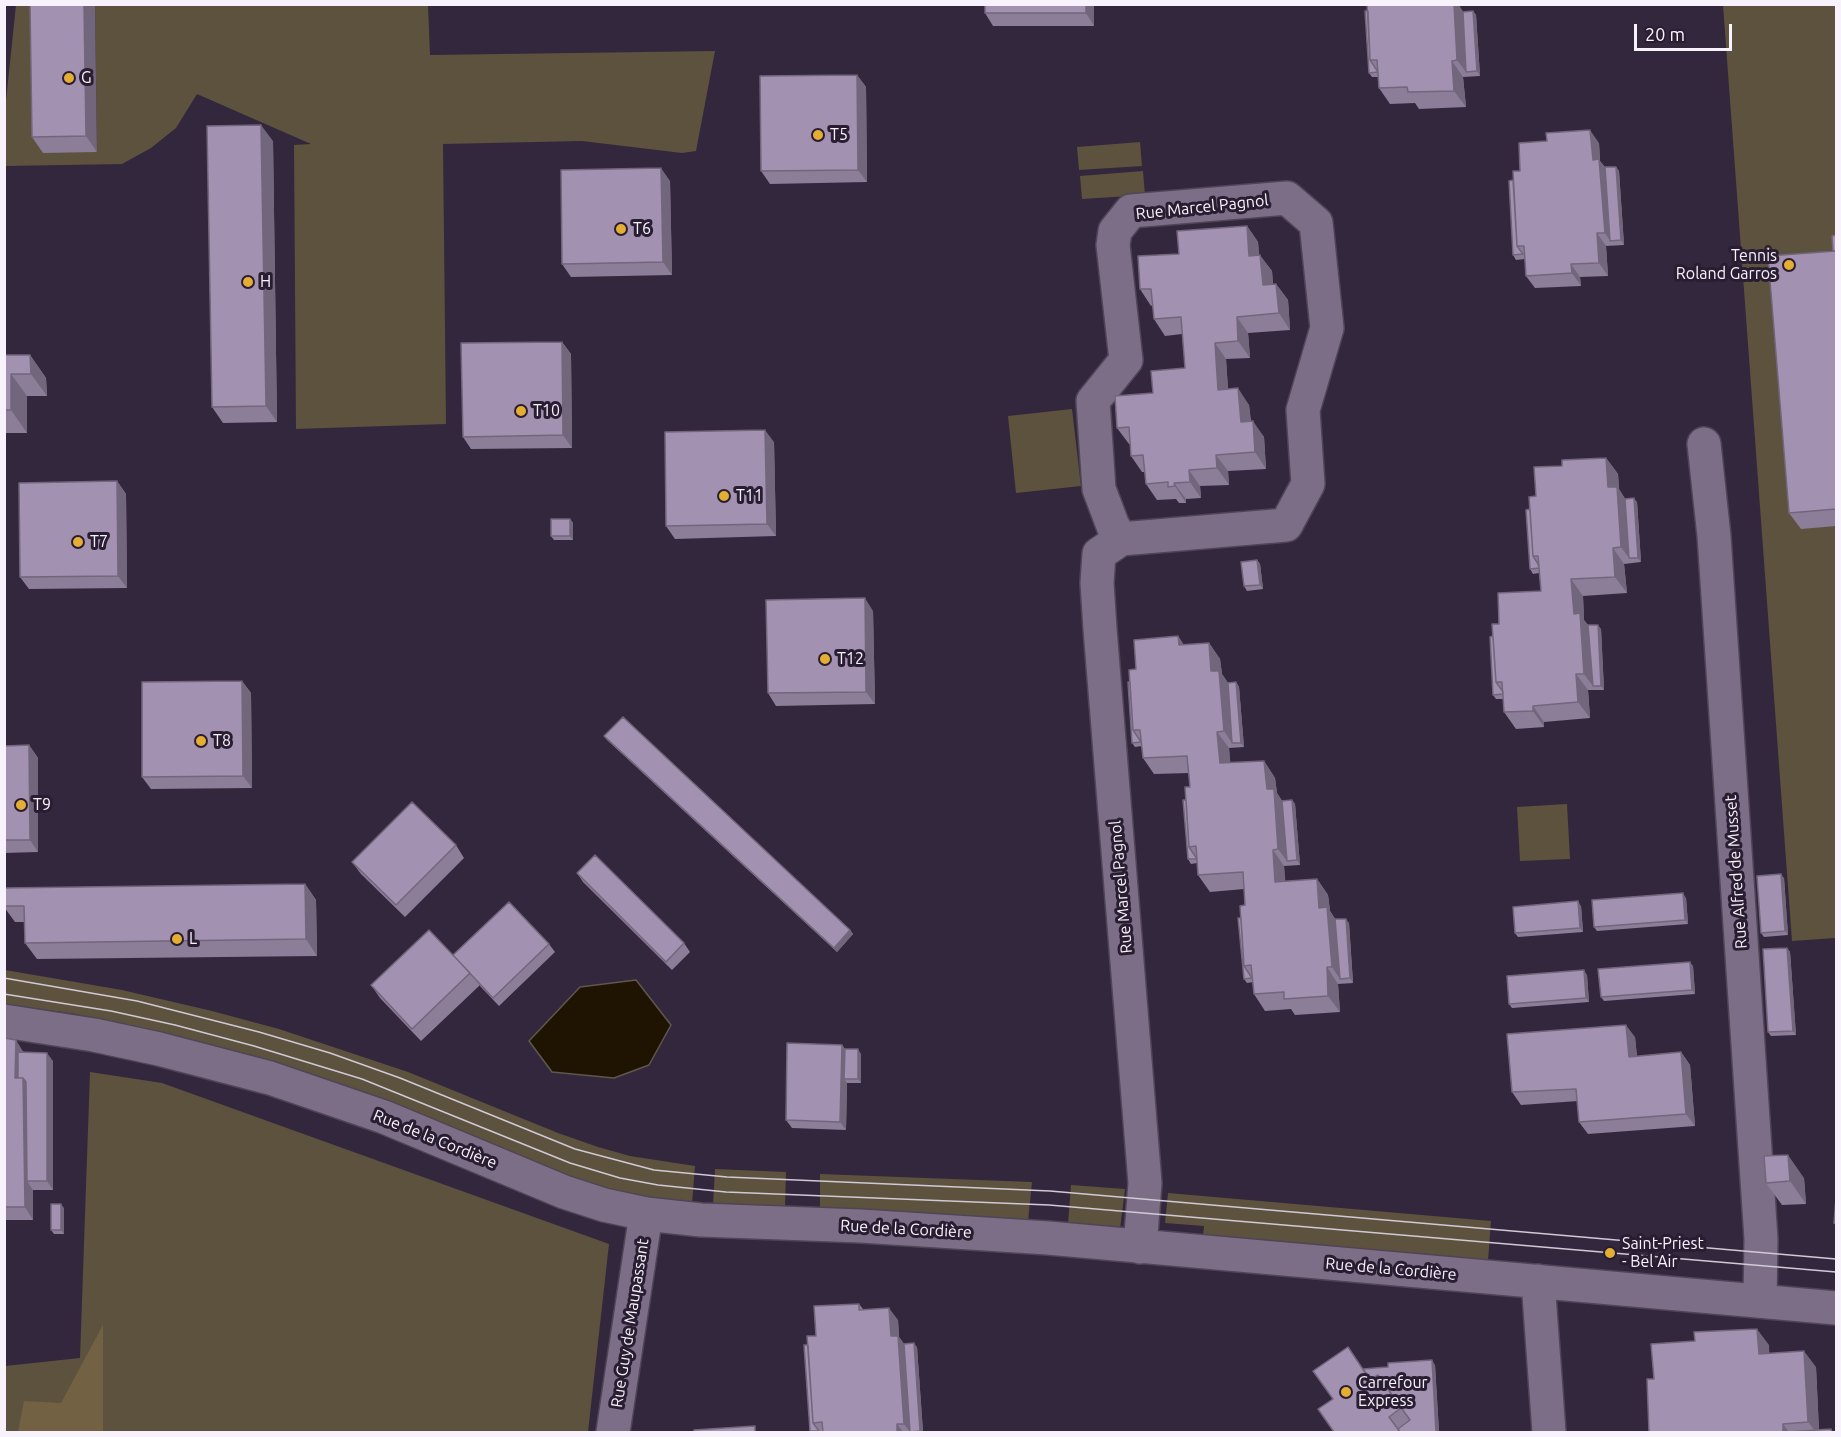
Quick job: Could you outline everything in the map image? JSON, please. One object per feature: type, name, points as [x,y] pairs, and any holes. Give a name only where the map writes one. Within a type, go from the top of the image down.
[{"type":"street","name":"Rue Marcel Pagnol","points":[[1121,539],[1113,526],[1099,489],[1093,401],[1126,360],[1113,245],[1115,231],[1131,211],[1287,198],[1316,223],[1327,328],[1303,410],[1308,484],[1286,525],[1121,539],[1098,554],[1097,583],[1145,1183],[1140,1247]]},
{"type":"street","name":"Rue Alfred de Musset","points":[[1704,444],[1714,536],[1760,1227],[1760,1301]]},
{"type":"street","name":"Rue de la Cordière","points":[[4,1021],[148,1046],[270,1078],[384,1117],[564,1192],[604,1205],[646,1214],[701,1221],[800,1223],[952,1231],[1836,1308]]},
{"type":"street","name":"Rue Guy de Maupassant","points":[[613,1432],[646,1214]]},
{"type":"street","points":[[1538,1281],[1549,1432]]},
{"type":"shaded area","points":[[16,5],[41,5],[97,152],[95,5],[428,5],[430,55],[715,51],[696,151],[682,153],[582,141],[443,144],[446,424],[296,429],[294,145],[311,144],[197,94],[176,128],[151,148],[122,164],[5,166],[5,110]]},
{"type":"shaded area","name":"Tennis Roland Garros","points":[[1723,5],[1836,5],[1836,938],[1792,941]]},
{"type":"shaded area","points":[[1140,142],[1142,166],[1079,170],[1077,147]]},
{"type":"shaded area","points":[[1143,171],[1145,195],[1082,199],[1080,176]]},
{"type":"shaded area","points":[[1072,409],[1081,486],[1016,493],[1008,416]]},
{"type":"shaded area","points":[[1567,804],[1570,859],[1520,861],[1517,807]]},
{"type":"shaded area","points":[[5,970],[122,990],[279,1029],[408,1072],[598,1147],[630,1156],[695,1166],[692,1204],[664,1201],[575,1179],[395,1104],[325,1079],[242,1054],[76,1014],[5,1004]]},
{"type":"shaded area","points":[[636,980],[671,1025],[649,1065],[614,1078],[552,1072],[529,1041],[580,987]]},
{"type":"shaded area","points":[[90,1072],[162,1083],[609,1244],[588,1432],[5,1432],[5,1366],[80,1358]]},
{"type":"shaded area","points":[[715,1169],[786,1172],[785,1207],[713,1205]]},
{"type":"shaded area","points":[[820,1174],[1032,1182],[1028,1221],[820,1208]]},
{"type":"shaded area","points":[[1071,1185],[1125,1189],[1120,1229],[1068,1224]]},
{"type":"shaded area","points":[[1168,1193],[1491,1221],[1488,1261],[1203,1236],[1204,1226],[1165,1223]]},
{"type":"shaded area","points":[[103,1325],[103,1432],[18,1432],[24,1401],[61,1403]]},
{"type":"building","name":"G","points":[[30,4],[84,4],[86,136],[32,137]]},
{"type":"building","points":[[985,4],[1086,4],[1086,13],[985,13]]},
{"type":"building","points":[[1367,4],[1454,4],[1457,60],[1452,61],[1454,91],[1408,92],[1407,87],[1379,88],[1377,60],[1370,60]]},
{"type":"building","points":[[1365,11],[1368,11],[1370,60],[1378,72],[1369,73]]},
{"type":"building","points":[[1473,11],[1477,71],[1466,72],[1463,12]]},
{"type":"building","name":"T5","points":[[857,75],[858,170],[761,171],[760,76]]},
{"type":"building","name":"H","points":[[261,125],[266,406],[212,407],[207,126]]},
{"type":"building","points":[[1590,130],[1593,160],[1599,159],[1605,233],[1597,233],[1599,263],[1571,264],[1572,273],[1526,276],[1524,246],[1517,246],[1513,171],[1520,171],[1519,143],[1547,141],[1546,133]]},
{"type":"building","points":[[1605,167],[1616,167],[1621,240],[1610,241]]},
{"type":"building","name":"T6","points":[[661,168],[663,262],[562,264],[561,170]]},
{"type":"building","points":[[1513,180],[1517,246],[1523,254],[1513,255],[1509,181]]},
{"type":"building","points":[[1247,226],[1249,256],[1260,255],[1263,285],[1276,284],[1279,313],[1237,317],[1238,341],[1215,343],[1218,390],[1238,388],[1241,422],[1253,421],[1255,452],[1216,455],[1217,468],[1189,470],[1190,482],[1174,483],[1175,486],[1168,487],[1168,482],[1146,484],[1143,455],[1131,456],[1129,427],[1117,428],[1115,396],[1153,393],[1151,371],[1185,368],[1181,317],[1154,319],[1151,289],[1140,289],[1138,256],[1179,254],[1177,231]]},
{"type":"building","points":[[1836,235],[1836,251],[1833,251],[1832,236]]},
{"type":"building","points":[[1836,251],[1836,509],[1789,513],[1768,256]]},
{"type":"building","name":"T10","points":[[562,342],[563,435],[463,437],[461,343]]},
{"type":"building","points":[[4,355],[30,355],[31,374],[11,374],[11,410],[4,410]]},
{"type":"building","name":"T11","points":[[765,430],[767,524],[666,526],[665,432]]},
{"type":"building","points":[[1606,458],[1608,487],[1617,487],[1621,547],[1613,548],[1615,577],[1571,579],[1574,614],[1580,613],[1584,674],[1576,674],[1578,702],[1533,706],[1533,711],[1504,712],[1502,682],[1496,682],[1492,624],[1499,624],[1498,593],[1541,591],[1538,556],[1533,556],[1529,497],[1536,496],[1534,467],[1562,466],[1562,460]]},
{"type":"building","name":"T7","points":[[117,481],[118,576],[20,577],[19,483]]},
{"type":"building","points":[[1634,498],[1638,558],[1629,558],[1625,499]]},
{"type":"building","points":[[1530,509],[1533,556],[1539,568],[1530,569],[1526,510]]},
{"type":"building","points":[[551,519],[570,519],[570,536],[551,536]]},
{"type":"building","points":[[1257,560],[1260,585],[1244,586],[1241,562]]},
{"type":"building","name":"T12","points":[[865,598],[866,692],[768,693],[766,600]]},
{"type":"building","points":[[1588,625],[1598,625],[1601,686],[1593,686]]},
{"type":"building","points":[[1178,636],[1179,645],[1209,643],[1211,671],[1219,671],[1224,731],[1217,732],[1220,763],[1264,761],[1267,789],[1274,789],[1278,849],[1273,850],[1275,882],[1317,879],[1319,908],[1327,907],[1332,967],[1327,967],[1328,996],[1284,999],[1284,992],[1254,994],[1251,965],[1244,966],[1240,906],[1245,905],[1243,872],[1198,875],[1196,846],[1189,847],[1185,787],[1190,787],[1187,756],[1143,758],[1140,730],[1133,730],[1129,670],[1136,669],[1134,640]]},
{"type":"building","points":[[1493,636],[1496,682],[1503,694],[1493,695],[1490,637]]},
{"type":"building","name":"T8","points":[[242,681],[243,776],[142,777],[142,682]]},
{"type":"building","points":[[1128,682],[1130,682],[1133,730],[1141,742],[1132,743]]},
{"type":"building","points":[[1236,682],[1241,743],[1232,743],[1228,683]]},
{"type":"building","points":[[623,717],[850,930],[834,948],[604,736]]},
{"type":"building","name":"T9","points":[[29,745],[30,840],[4,840],[4,746]]},
{"type":"building","points":[[1183,800],[1186,800],[1189,847],[1197,859],[1188,859]]},
{"type":"building","points":[[1292,800],[1297,860],[1287,861],[1282,801]]},
{"type":"building","points":[[412,802],[456,845],[396,905],[352,862]]},
{"type":"building","points":[[595,855],[684,943],[666,962],[577,873]]},
{"type":"building","points":[[1781,874],[1785,931],[1761,933],[1757,876]]},
{"type":"building","name":"L","points":[[305,884],[306,939],[25,943],[24,906],[4,906],[4,888]]},
{"type":"building","points":[[1683,893],[1685,920],[1594,927],[1592,900]]},
{"type":"building","points":[[1578,901],[1580,928],[1515,933],[1513,907]]},
{"type":"building","points":[[509,902],[549,944],[493,998],[453,955]]},
{"type":"building","points":[[1238,918],[1241,918],[1244,966],[1252,978],[1244,979]]},
{"type":"building","points":[[1335,919],[1346,919],[1350,978],[1340,979]]},
{"type":"building","points":[[429,930],[470,973],[412,1029],[371,985]]},
{"type":"building","points":[[1787,948],[1793,1031],[1768,1032],[1763,949]]},
{"type":"building","points":[[1690,962],[1692,990],[1601,997],[1598,969]]},
{"type":"building","points":[[1584,970],[1586,998],[1509,1004],[1507,976]]},
{"type":"building","points":[[1626,1025],[1629,1057],[1681,1052],[1686,1114],[1579,1122],[1576,1089],[1512,1092],[1507,1034]]},
{"type":"building","points":[[4,1038],[16,1040],[15,1078],[23,1078],[25,1207],[4,1207]]},
{"type":"building","points":[[787,1043],[842,1045],[840,1122],[786,1120]]},
{"type":"building","points":[[845,1049],[858,1049],[858,1079],[844,1079]]},
{"type":"building","points":[[18,1052],[47,1053],[47,1181],[27,1181],[26,1082],[23,1078],[18,1078]]},
{"type":"building","points":[[1788,1155],[1790,1181],[1766,1183],[1764,1156]]},
{"type":"building","points":[[1836,1198],[1836,1224],[1834,1223]]},
{"type":"building","points":[[51,1204],[61,1204],[61,1230],[51,1230]]},
{"type":"building","points":[[859,1304],[859,1310],[889,1308],[891,1336],[898,1336],[904,1424],[897,1424],[897,1432],[823,1432],[822,1422],[813,1423],[807,1336],[816,1336],[814,1306]]},
{"type":"building","points":[[1757,1329],[1759,1354],[1804,1351],[1808,1422],[1783,1424],[1783,1432],[1649,1432],[1647,1379],[1654,1379],[1651,1344],[1695,1341],[1694,1332]]},
{"type":"building","points":[[914,1343],[920,1431],[910,1432],[904,1344]]},
{"type":"building","points":[[804,1345],[808,1345],[813,1423],[819,1431],[810,1431]]},
{"type":"building","points":[[1348,1347],[1370,1380],[1378,1375],[1401,1408],[1389,1417],[1400,1432],[1334,1432],[1318,1409],[1333,1399],[1313,1371]]},
{"type":"building","points":[[1432,1360],[1436,1432],[1400,1432],[1398,1429],[1410,1420],[1378,1375],[1371,1380],[1363,1369],[1388,1367],[1388,1363]]},
{"type":"building","points":[[755,1426],[755,1432],[694,1432],[694,1430]]},
{"type":"building","points":[[1831,1429],[1832,1432],[1788,1432]]},
{"type":"tram line","points":[[4,978],[137,1001],[259,1032],[330,1053],[400,1078],[575,1149],[654,1170],[727,1177],[1050,1191],[1836,1259]]},
{"type":"tram line","points":[[4,994],[111,1011],[254,1046],[362,1079],[570,1163],[620,1178],[658,1185],[726,1192],[1049,1205],[1836,1272]]},
{"type":"place","name":"G","points":[[69,78]]},
{"type":"place","name":"T5","points":[[818,135]]},
{"type":"place","name":"T6","points":[[621,229]]},
{"type":"place","name":"Tennis Roland Garros","points":[[1789,265]]},
{"type":"place","name":"H","points":[[248,282]]},
{"type":"place","name":"T10","points":[[521,411]]},
{"type":"place","name":"T11","points":[[724,496]]},
{"type":"place","name":"T7","points":[[78,542]]},
{"type":"place","name":"T12","points":[[825,659]]},
{"type":"place","name":"T8","points":[[201,741]]},
{"type":"place","name":"T9","points":[[21,805]]},
{"type":"place","name":"L","points":[[177,939]]},
{"type":"place","name":"Saint-Priest - Bel Air","points":[[1610,1253]]},
{"type":"place","name":"Carrefour Express","points":[[1346,1392]]}]
